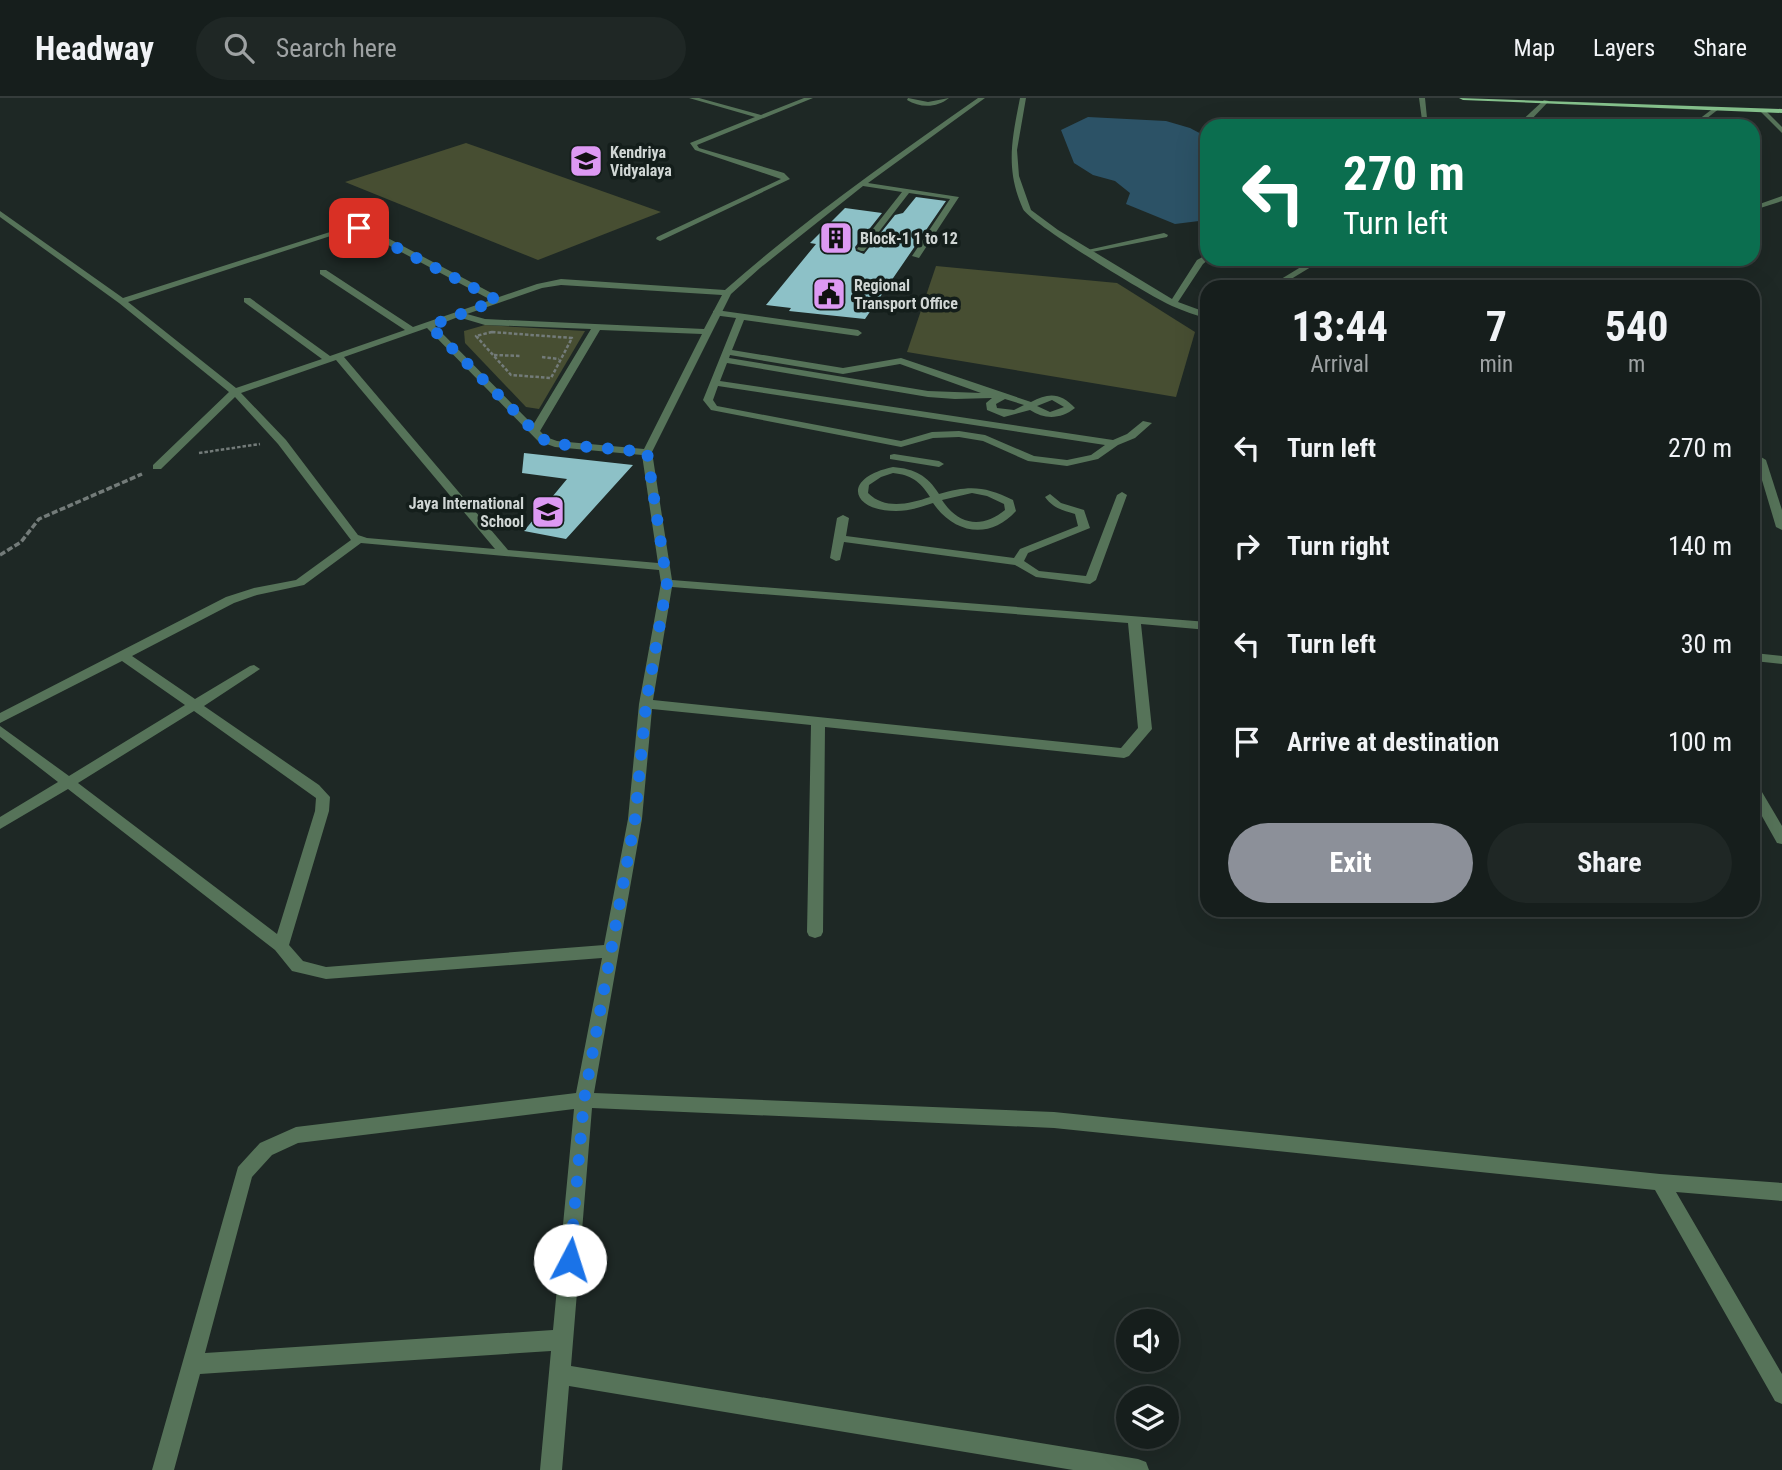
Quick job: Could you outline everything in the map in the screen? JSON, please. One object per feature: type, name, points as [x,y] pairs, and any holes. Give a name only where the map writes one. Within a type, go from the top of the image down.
[{"type":"main road","points":[[1462,98],[1782,111]]},
{"type":"main road","points":[[1623,98],[1782,104]]},
{"type":"street","points":[[692,98],[760,117]]},
{"type":"street","points":[[660,239],[784,182],[785,177],[781,175],[692,146],[695,143],[810,98]]},
{"type":"street","points":[[912,98],[910,100],[915,102],[933,104],[946,98]]},
{"type":"street","points":[[551,1470],[584,1100],[635,819],[646,704],[667,583],[647,452],[727,293],[757,265],[860,184],[982,98]]},
{"type":"street","points":[[1023,98],[1014,150],[1015,176],[1028,211],[1087,251],[1173,303],[1200,314]]},
{"type":"street","points":[[1422,98],[1424,119]]},
{"type":"street","points":[[1529,119],[1546,101]]},
{"type":"street","points":[[1702,119],[1717,108]]},
{"type":"street","points":[[1762,110],[1782,131]]},
{"type":"street","points":[[860,184],[950,195],[956,198],[916,257]]},
{"type":"street","points":[[861,249],[907,190]]},
{"type":"street","points":[[1760,206],[1782,198]]},
{"type":"street","points":[[1760,203],[1765,204]]},
{"type":"street","points":[[0,213],[122,302],[234,392],[282,442],[359,540],[664,567]]},
{"type":"street","points":[[122,302],[352,227],[364,229],[497,300]]},
{"type":"street","points":[[1087,251],[1164,235]]},
{"type":"street","points":[[1173,303],[1200,262]]},
{"type":"street","points":[[1284,280],[1308,266]]},
{"type":"street","points":[[323,272],[414,331]]},
{"type":"street","points":[[157,467],[234,392],[546,284],[561,282],[727,293]]},
{"type":"street","points":[[247,300],[335,358],[504,552]]},
{"type":"street","points":[[716,313],[858,333]]},
{"type":"street","points":[[460,315],[485,322],[706,332]]},
{"type":"street","points":[[741,317],[708,400],[714,408],[901,444],[932,435],[959,433],[985,438],[1032,459],[1067,463],[1094,457],[1114,443],[1131,436],[1147,423]]},
{"type":"street","points":[[430,326],[534,432],[555,444],[647,452]]},
{"type":"street","points":[[534,432],[597,327]]},
{"type":"street","points":[[726,356],[843,371],[901,361],[1002,397]]},
{"type":"street","points":[[726,356],[947,396],[1012,397],[1030,406],[1012,416],[1001,414],[992,410],[991,403],[1002,397]]},
{"type":"street","points":[[715,383],[1114,443]]},
{"type":"street","points":[[880,440],[884,449],[894,457],[939,464]]},
{"type":"street","points":[[893,470],[894,457]]},
{"type":"street","points":[[1761,460],[1782,527]]},
{"type":"street","points":[[893,470],[872,475],[865,481],[865,495],[877,504],[905,507],[937,498],[964,489],[980,489],[997,494],[1009,502],[1011,511],[990,525],[973,526],[949,516],[937,498],[925,481],[915,473],[893,470]]},
{"type":"street","points":[[838,538],[1018,562],[1036,574],[1090,580],[1122,495]]},
{"type":"street","points":[[1018,562],[1024,551],[1084,528],[1080,512],[1057,505],[1050,497]]},
{"type":"street","points":[[836,558],[843,518]]},
{"type":"street","points":[[0,719],[242,595],[300,583],[359,540]]},
{"type":"street","points":[[667,583],[1200,625]]},
{"type":"street","points":[[646,704],[1124,753],[1145,729],[1134,620]]},
{"type":"street","points":[[123,656],[314,788],[323,797],[322,811],[281,946]]},
{"type":"street","points":[[1760,658],[1782,660]]},
{"type":"street","points":[[0,824],[254,669]]},
{"type":"street","points":[[816,932],[818,722]]},
{"type":"street","points":[[0,730],[281,946],[298,966],[326,973],[612,951]]},
{"type":"street","points":[[1760,800],[1782,839]]},
{"type":"street","points":[[163,1470],[244,1172],[266,1149],[296,1135],[584,1100],[1054,1120],[1782,1192]]},
{"type":"street","points":[[1660,1182],[1782,1394]]},
{"type":"street","points":[[192,1364],[562,1340]]},
{"type":"street","points":[[559,1374],[1138,1470]]},
{"type":"path","points":[[492,332],[572,338],[551,378],[511,375],[494,355],[476,336],[492,332]]},
{"type":"path","points":[[494,355],[521,356]]},
{"type":"path","points":[[542,357],[560,359]]},
{"type":"path","points":[[195,454],[228,446],[282,442]]},
{"type":"path","points":[[0,555],[21,542],[39,519],[157,467]]},
{"type":"green space","points":[[466,143],[661,212],[538,260],[345,182]]},
{"type":"green space","points":[[936,266],[1117,283],[1195,332],[1176,397],[907,352]]},
{"type":"green space","points":[[485,325],[585,331],[539,409],[526,407],[465,343],[464,331]]},
{"type":"water","points":[[1088,117],[1166,121],[1200,133],[1200,221],[1175,224],[1126,204],[1130,193],[1115,181],[1093,175],[1074,163],[1061,130]]},
{"type":"building","points":[[916,197],[946,201],[865,319],[789,311],[791,308],[766,305],[816,244],[810,243],[845,208],[882,213],[855,247],[856,251],[864,254],[895,215],[903,213]]},
{"type":"building","points":[[524,453],[633,465],[566,539],[524,531],[567,479],[522,473]]},
{"type":"place","name":"Kendriya Vidyalaya","points":[[586,161]]},
{"type":"place","name":"Block-1 1 to 12","points":[[836,238]]},
{"type":"place","name":"Regional Transport Office","points":[[829,294]]},
{"type":"place","name":"Jaya International School","points":[[548,512]]},
{"type":"route","points":[[359,228],[497,300],[430,326],[542,439],[555,444],[647,452],[667,583],[646,704],[635,819],[584,1100],[570,1260]]}]
